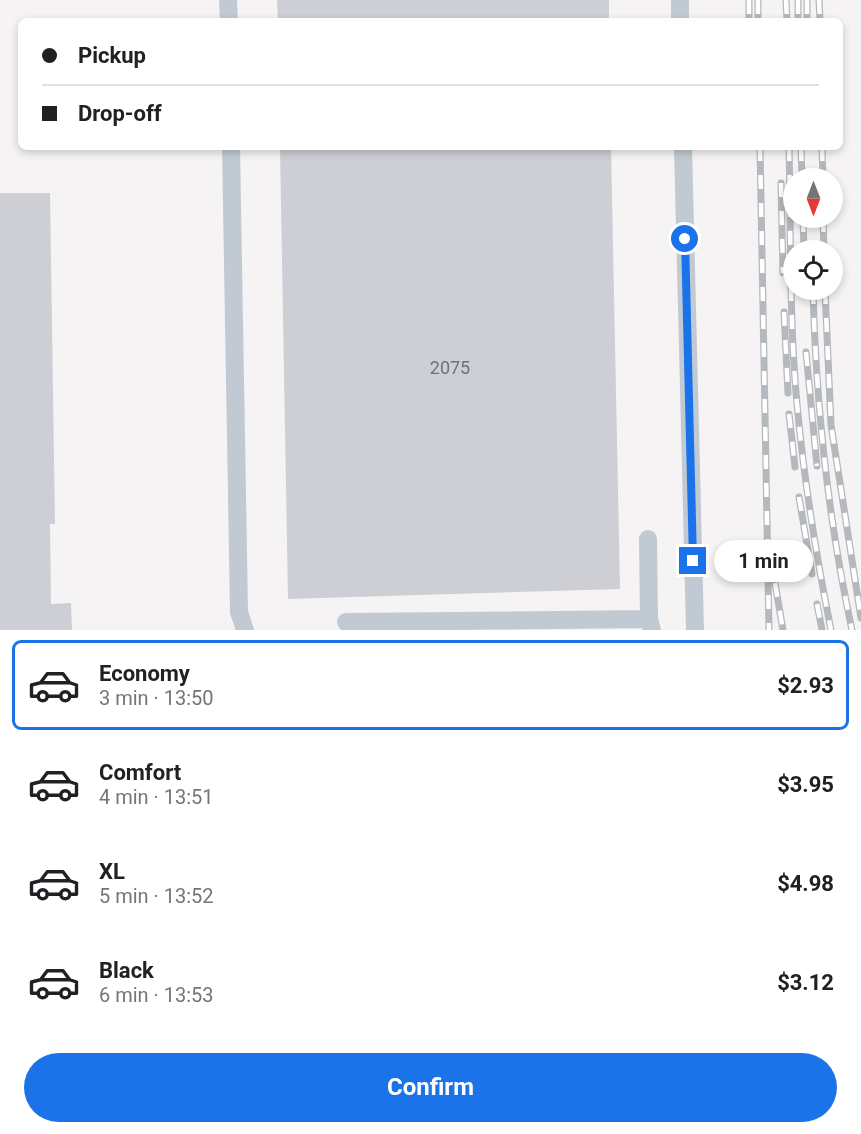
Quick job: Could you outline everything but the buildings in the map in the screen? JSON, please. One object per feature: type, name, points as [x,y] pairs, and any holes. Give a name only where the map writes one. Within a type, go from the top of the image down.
[{"type":"lane","points":[[228,0],[229,18]]},
{"type":"lane","points":[[680,0],[680,18]]},
{"type":"lane","points":[[231,150],[239,612],[245,630]]},
{"type":"lane","points":[[683,150],[695,630]]},
{"type":"lane","points":[[346,622],[650,625],[648,539]]},
{"type":"railway","points":[[749,0],[749,18]]},
{"type":"railway","points":[[758,0],[758,18]]},
{"type":"railway","points":[[786,0],[787,18]]},
{"type":"railway","points":[[798,0],[798,18]]},
{"type":"railway","points":[[807,0],[807,18]]},
{"type":"railway","points":[[819,0],[820,18]]},
{"type":"railway","points":[[760,150],[769,630]]},
{"type":"railway","points":[[789,150],[794,372],[811,517],[831,630]]},
{"type":"railway","points":[[801,150],[802,168]]},
{"type":"railway","points":[[822,150],[823,168]]},
{"type":"railway","points":[[781,183],[783,273]]},
{"type":"railway","points":[[803,228],[804,240]]},
{"type":"railway","points":[[823,228],[824,240]]},
{"type":"railway","points":[[813,300],[820,418],[825,461],[836,546],[852,630]]},
{"type":"railway","points":[[825,300],[831,425],[861,618]]},
{"type":"railway","points":[[784,312],[788,393]]},
{"type":"railway","points":[[806,352],[817,466]]},
{"type":"railway","points":[[789,414],[795,467]]},
{"type":"railway","points":[[799,497],[812,574]]},
{"type":"railway","points":[[775,583],[783,630]]},
{"type":"railway","points":[[817,604],[822,630]]},
{"type":"route","points":[[685,239],[693,561]]}]
